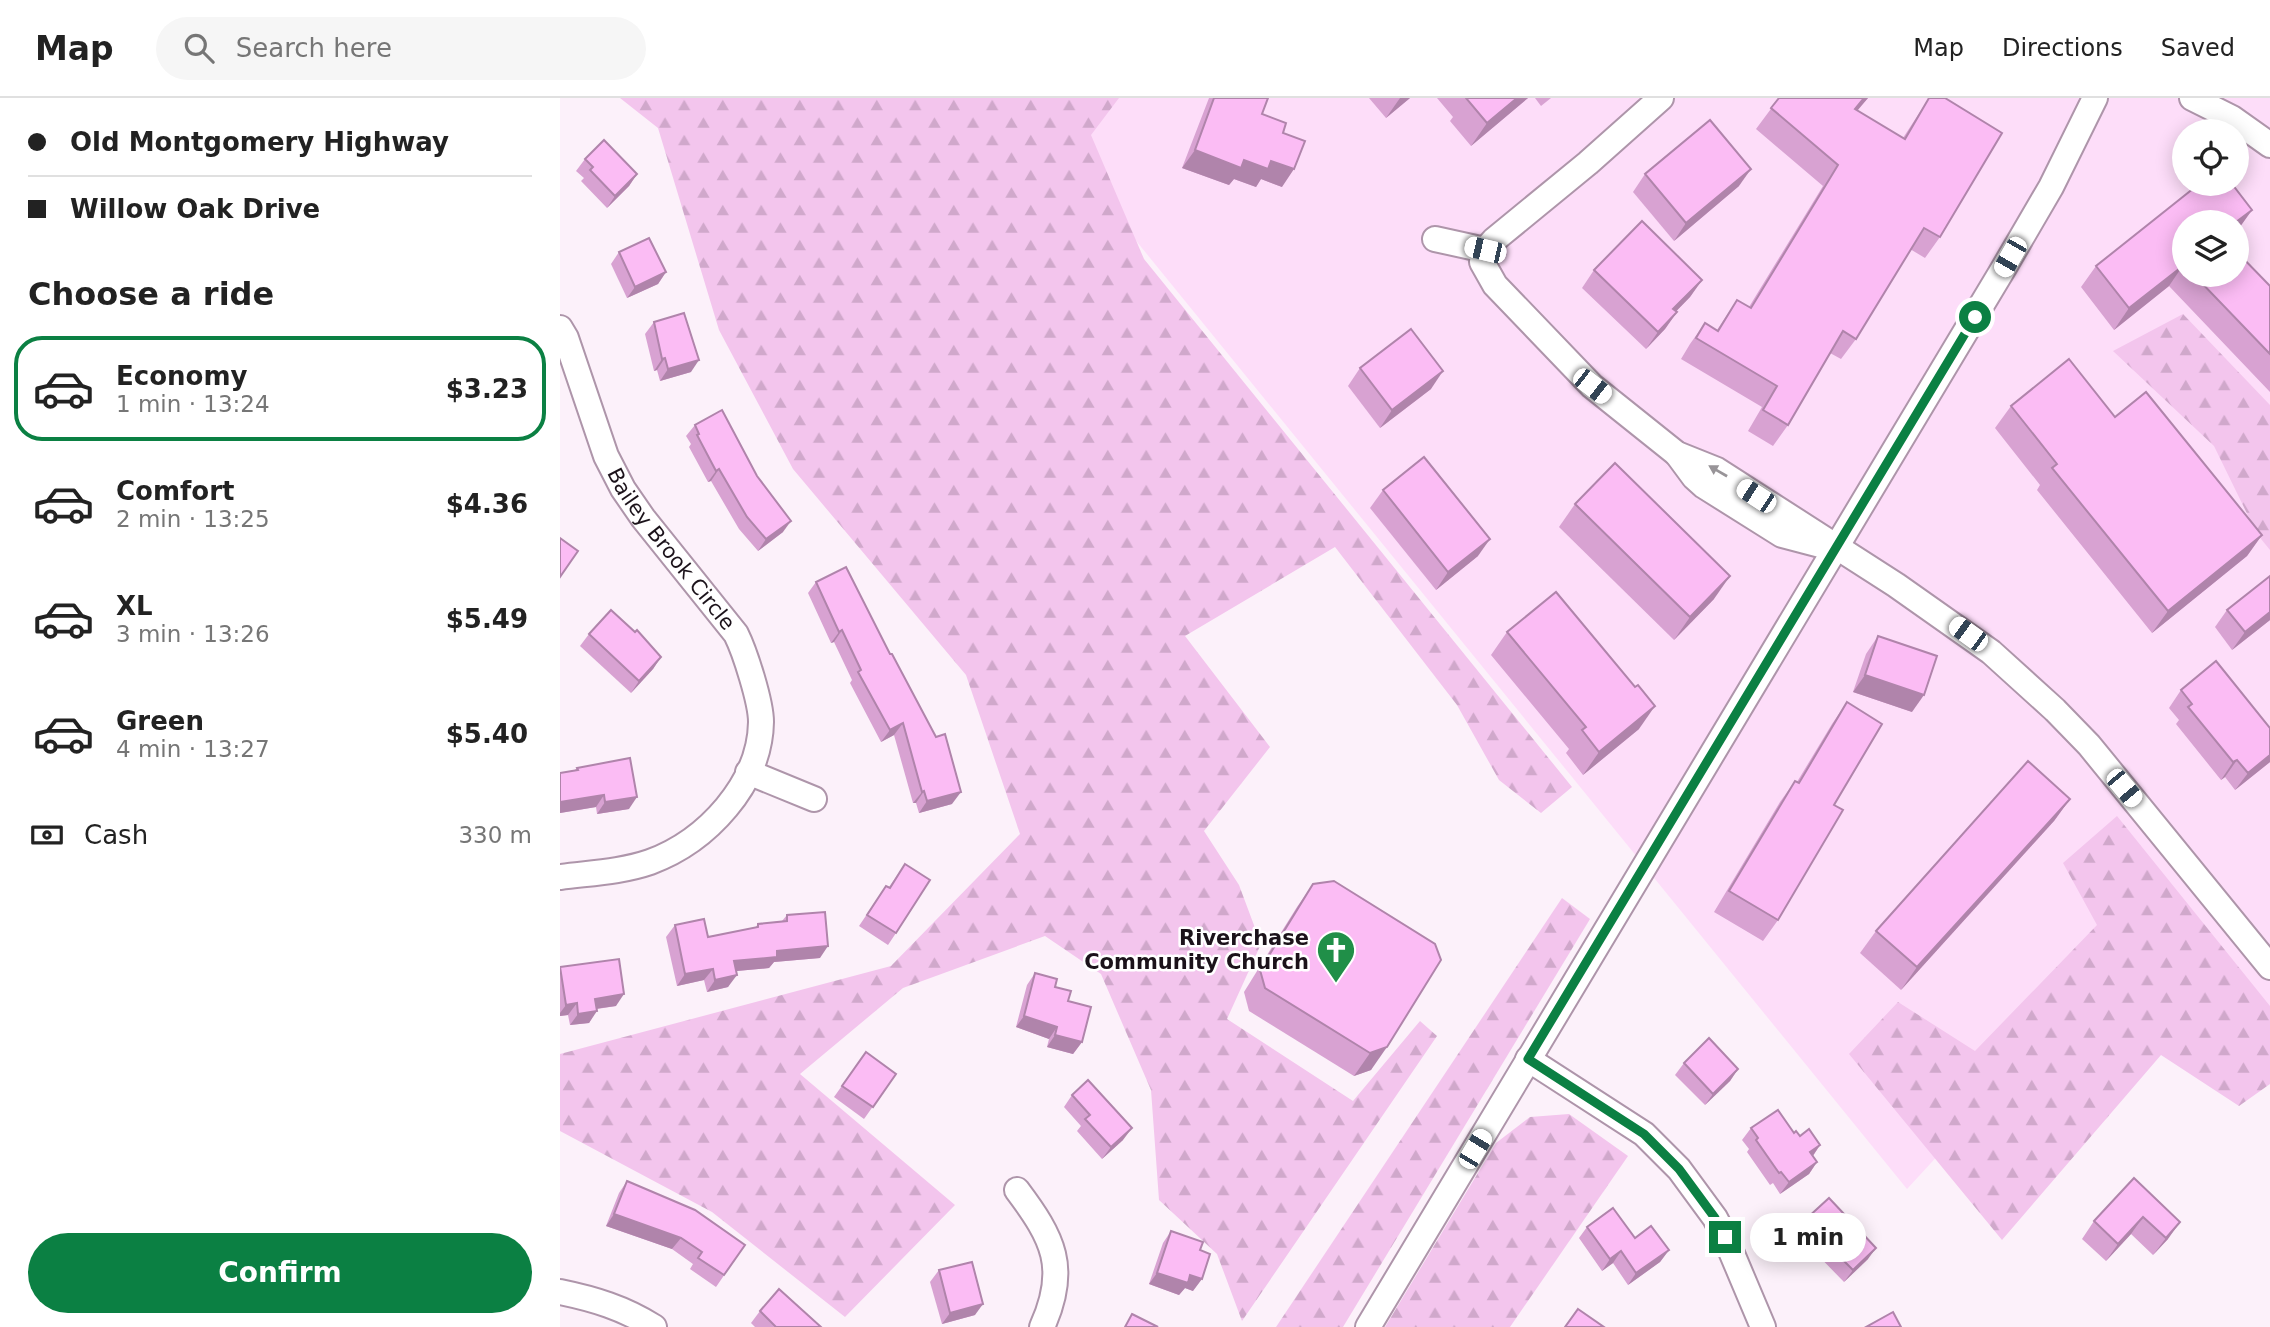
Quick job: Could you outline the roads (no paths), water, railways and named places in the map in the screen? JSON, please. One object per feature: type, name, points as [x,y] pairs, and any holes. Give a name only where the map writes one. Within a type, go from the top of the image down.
[{"type":"street","points":[[1661,98],[1485,250],[1482,262],[1495,285],[1592,386],[1677,454],[1704,486],[1782,536],[1836,549],[1896,585],[1975,640],[2055,710],[2089,745],[2270,967]]},
{"type":"street","points":[[1367,1327],[2051,187],[2095,98]]},
{"type":"street","points":[[2192,98],[2232,118],[2270,145]]},
{"type":"street","points":[[1435,239],[1485,250]]},
{"type":"street","name":"Bailey Brook Circle","points":[[560,328],[566,338],[606,456],[623,489],[643,518],[726,620],[744,649],[761,718],[760,738],[748,772],[733,800],[702,833],[688,843],[636,867],[560,877]]},
{"type":"street","points":[[748,772],[814,799]]},
{"type":"street","points":[[1528,1059],[1644,1134],[1679,1169],[1715,1218],[1763,1327]]},
{"type":"street","points":[[1017,1190],[1040,1219],[1053,1247],[1056,1269],[1054,1294],[1042,1327]]},
{"type":"street","points":[[560,1292],[599,1300],[654,1327]]},
{"type":"place","name":"Riverchase Community Church","points":[[1336,984]]}]
